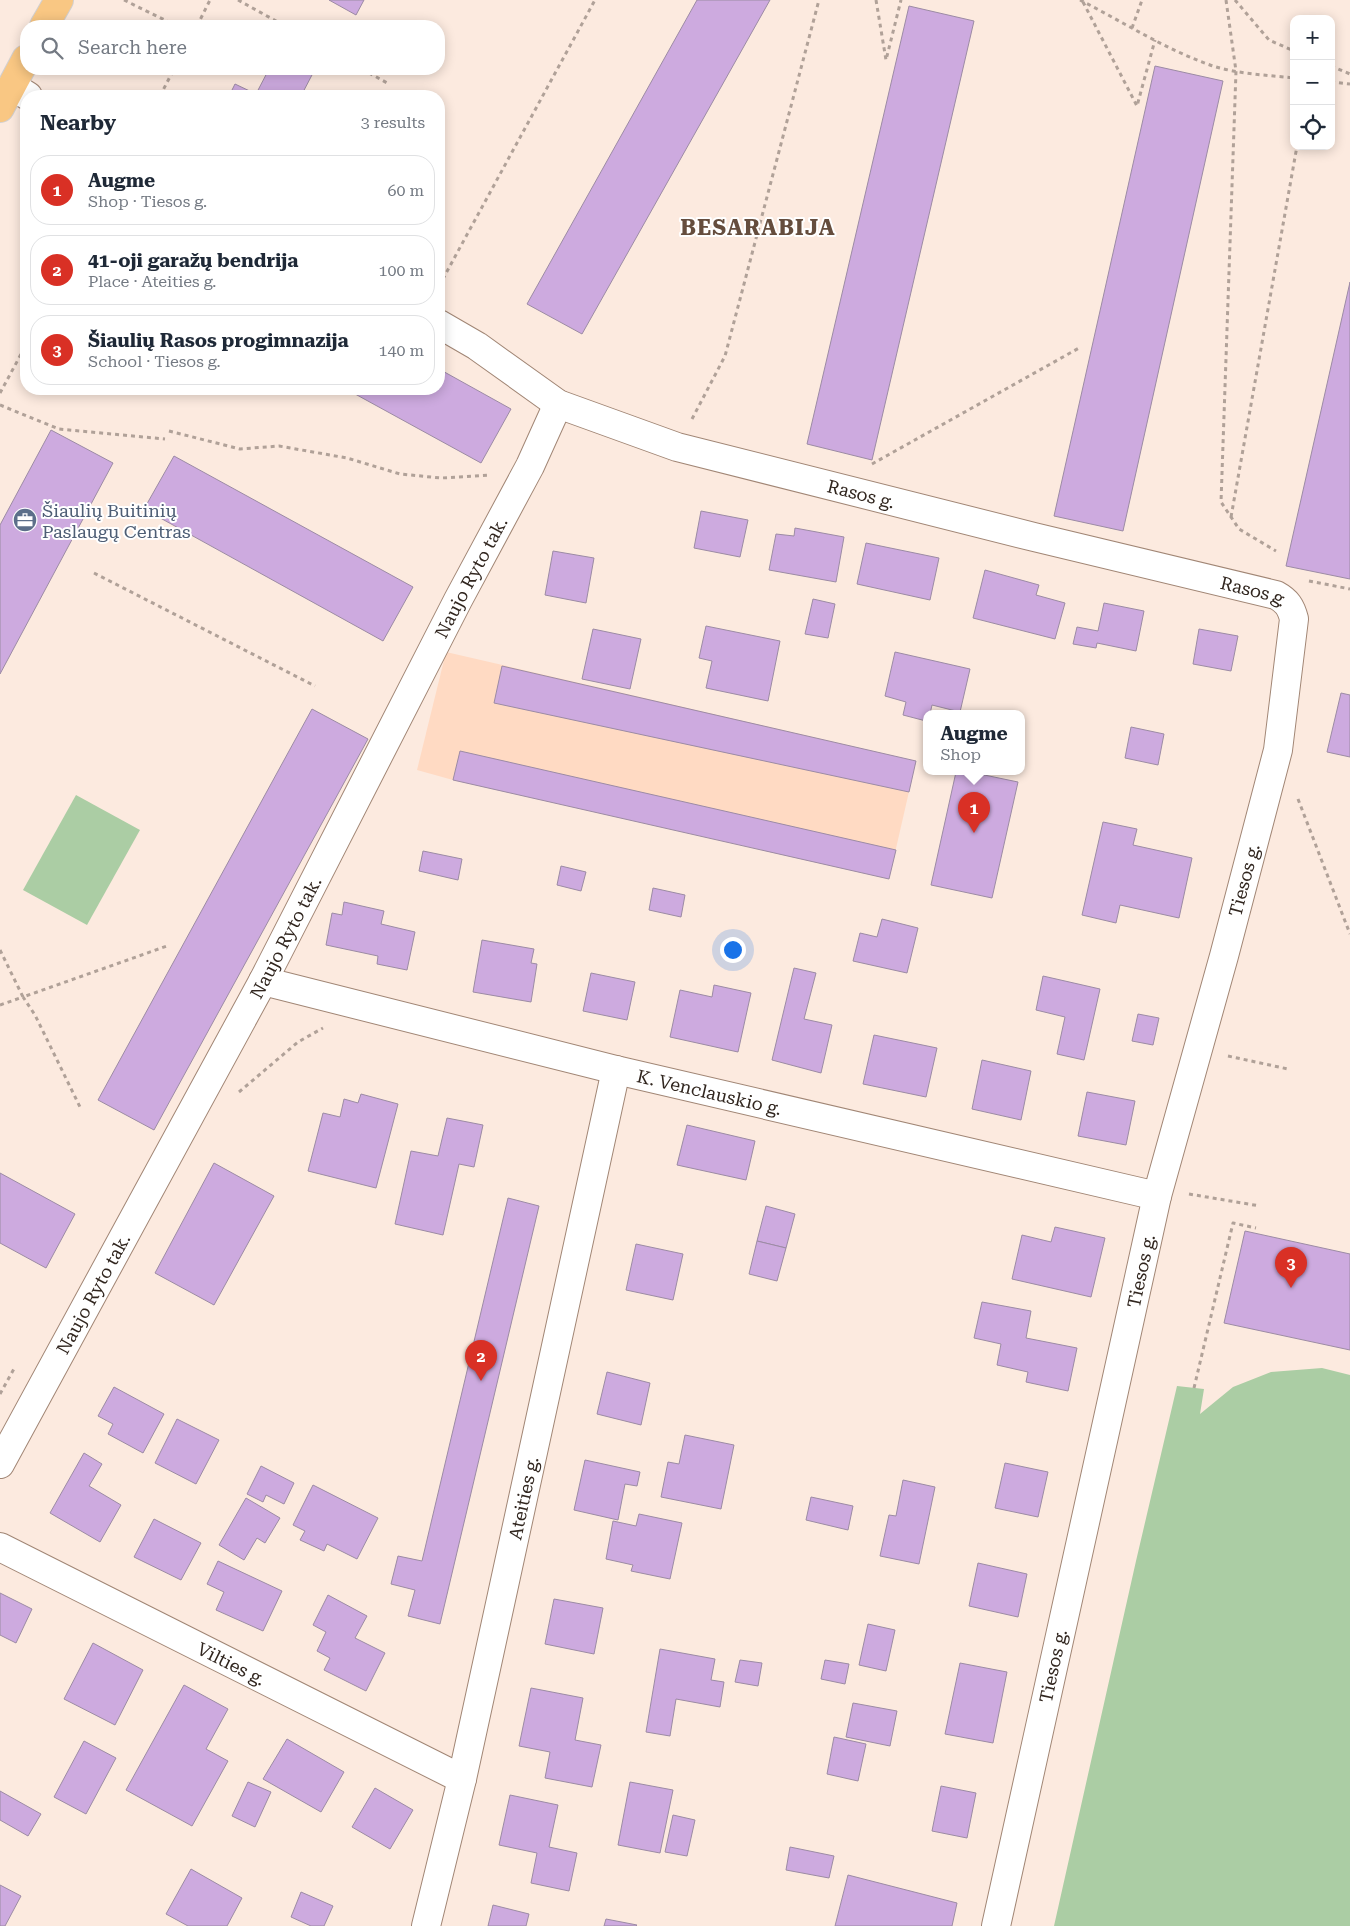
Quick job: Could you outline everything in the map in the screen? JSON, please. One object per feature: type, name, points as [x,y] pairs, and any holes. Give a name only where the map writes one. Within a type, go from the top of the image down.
[{"type":"highway","points":[[47,20],[59,0]]},
{"type":"highway","points":[[13,97],[21,75]]},
{"type":"street","name":"Rasos g.","points":[[445,327],[477,346],[558,404],[677,447],[1026,535],[1276,595],[1285,600],[1291,608],[1294,619]]},
{"type":"street","name":"Naujo Ryto tak.","points":[[0,1464],[263,981],[458,600],[530,466],[558,404]]},
{"type":"street","name":"Tiesos g.","points":[[996,1926],[1158,1192],[1278,750],[1294,619]]},
{"type":"street","name":"K. Venclauskio g.","points":[[263,981],[616,1070],[1158,1192]]},
{"type":"street","name":"Ateities g.","points":[[426,1926],[462,1780],[616,1070]]},
{"type":"street","name":"Vilties g.","points":[[0,1547],[462,1780]]},
{"type":"path","points":[[124,0],[165,20]]},
{"type":"path","points":[[200,20],[210,0]]},
{"type":"path","points":[[238,0],[274,20]]},
{"type":"path","points":[[445,275],[595,0]]},
{"type":"path","points":[[677,447],[725,356],[819,0]]},
{"type":"path","points":[[876,0],[886,60],[901,0]]},
{"type":"path","points":[[1132,28],[1142,0]]},
{"type":"path","points":[[1226,0],[1236,71],[1221,502],[1239,529],[1276,551]]},
{"type":"path","points":[[1235,0],[1269,40],[1290,49]]},
{"type":"path","points":[[1081,1],[1155,40],[1211,66],[1290,78]]},
{"type":"path","points":[[1081,1],[1137,106],[1155,40]]},
{"type":"path","points":[[1335,68],[1350,74]]},
{"type":"path","points":[[163,90],[171,75]]},
{"type":"path","points":[[373,75],[389,84]]},
{"type":"path","points":[[1335,82],[1350,84]]},
{"type":"path","points":[[1230,517],[1297,150]]},
{"type":"path","points":[[833,486],[1079,348]]},
{"type":"path","points":[[0,393],[20,356]]},
{"type":"path","points":[[0,405],[59,428],[165,439]]},
{"type":"path","points":[[170,430],[240,449],[279,446],[347,458],[400,474],[441,478],[498,475],[508,474],[530,466]]},
{"type":"path","points":[[94,573],[315,686]]},
{"type":"path","points":[[1304,580],[1350,589]]},
{"type":"path","points":[[1296,795],[1350,934]]},
{"type":"path","points":[[0,1005],[167,946]]},
{"type":"path","points":[[0,950],[23,996],[35,1015],[81,1109]]},
{"type":"path","points":[[238,1093],[298,1042],[362,1006]]},
{"type":"path","points":[[1198,1049],[1288,1069]]},
{"type":"path","points":[[1158,1192],[1260,1206]]},
{"type":"path","points":[[1194,1388],[1233,1223],[1256,1228]]},
{"type":"path","points":[[0,1394],[15,1367]]},
{"type":"shaded area","points":[[446,652],[916,761],[889,879],[453,780],[417,770]]},
{"type":"green space","points":[[76,795],[140,830],[87,925],[23,890]]},
{"type":"green space","points":[[1322,1368],[1350,1375],[1350,1926],[1054,1926],[1177,1386],[1204,1389],[1200,1414],[1233,1387],[1271,1372]]},
{"type":"building","points":[[329,0],[364,0],[356,15]]},
{"type":"building","points":[[697,0],[770,0],[582,334],[527,304]]},
{"type":"building","points":[[909,6],[974,21],[872,460],[807,444]]},
{"type":"building","points":[[1155,66],[1223,81],[1123,531],[1054,516]]},
{"type":"building","points":[[266,75],[312,75],[304,90],[258,90]]},
{"type":"building","points":[[235,84],[248,90],[232,90]]},
{"type":"building","points":[[1350,282],[1350,579],[1286,566]]},
{"type":"building","points":[[445,372],[511,409],[481,463],[357,395],[445,395]]},
{"type":"building","points":[[51,430],[113,463],[0,674],[0,525]]},
{"type":"building","points":[[174,456],[413,587],[383,641],[144,509]]},
{"type":"building","points":[[701,511],[748,520],[740,557],[694,548]]},
{"type":"building","points":[[795,528],[844,537],[836,582],[769,570],[776,534],[794,536]]},
{"type":"building","points":[[866,543],[939,558],[930,600],[857,584]]},
{"type":"building","points":[[553,551],[594,558],[586,603],[545,595]]},
{"type":"building","points":[[985,570],[1039,585],[1036,595],[1065,603],[1055,639],[973,618]]},
{"type":"building","points":[[813,599],[835,604],[828,638],[805,634]]},
{"type":"building","points":[[1104,603],[1144,611],[1136,651],[1097,643],[1096,648],[1073,644],[1077,627],[1098,631]]},
{"type":"building","points":[[706,626],[780,641],[768,701],[706,688],[712,661],[699,658]]},
{"type":"building","points":[[593,629],[641,639],[630,689],[582,679]]},
{"type":"building","points":[[1199,629],[1238,636],[1231,671],[1193,664]]},
{"type":"building","points":[[895,652],[970,669],[960,710],[932,705],[931,710],[923,710],[923,720],[903,715],[906,702],[885,696]]},
{"type":"building","points":[[502,666],[916,761],[909,792],[494,703]]},
{"type":"building","points":[[1341,693],[1350,695],[1350,757],[1327,752]]},
{"type":"building","points":[[312,709],[368,739],[154,1130],[98,1100]]},
{"type":"building","points":[[1131,727],[1164,734],[1158,765],[1125,758]]},
{"type":"building","points":[[460,751],[896,850],[889,879],[453,780]]},
{"type":"building","points":[[955,775],[984,775],[1018,782],[992,898],[931,885]]},
{"type":"building","points":[[1103,822],[1137,829],[1133,845],[1192,858],[1179,918],[1120,905],[1116,923],[1082,915]]},
{"type":"building","points":[[423,851],[462,859],[458,880],[419,871]]},
{"type":"building","points":[[561,866],[586,872],[581,891],[557,885]]},
{"type":"building","points":[[653,888],[685,895],[681,917],[649,910]]},
{"type":"building","points":[[344,902],[384,911],[381,924],[415,932],[407,970],[377,964],[378,956],[326,945],[332,913],[342,915]]},
{"type":"building","points":[[882,919],[918,928],[907,973],[853,961],[860,933],[877,937]]},
{"type":"building","points":[[482,940],[534,949],[531,963],[537,964],[531,1002],[473,992]]},
{"type":"building","points":[[794,968],[816,973],[804,1019],[832,1025],[821,1073],[772,1060]]},
{"type":"building","points":[[591,973],[635,982],[627,1020],[583,1011]]},
{"type":"building","points":[[1043,976],[1100,989],[1084,1060],[1057,1054],[1065,1017],[1036,1010]]},
{"type":"building","points":[[714,985],[751,993],[738,1052],[670,1037],[680,990],[712,997]]},
{"type":"building","points":[[1138,1014],[1159,1018],[1153,1045],[1132,1041]]},
{"type":"building","points":[[874,1035],[937,1048],[926,1097],[863,1084]]},
{"type":"building","points":[[982,1060],[1031,1071],[1021,1120],[972,1109]]},
{"type":"building","points":[[1087,1092],[1135,1101],[1126,1145],[1078,1136]]},
{"type":"building","points":[[361,1094],[398,1104],[376,1188],[308,1171],[323,1113],[340,1117],[344,1099],[358,1103]]},
{"type":"building","points":[[447,1118],[483,1125],[474,1167],[459,1164],[443,1235],[395,1224],[411,1151],[438,1156]]},
{"type":"building","points":[[687,1125],[755,1141],[746,1180],[677,1165]]},
{"type":"building","points":[[214,1163],[274,1196],[214,1305],[155,1273]]},
{"type":"building","points":[[0,1173],[75,1214],[46,1268],[0,1243]]},
{"type":"building","points":[[508,1198],[539,1206],[440,1624],[408,1616],[415,1590],[391,1584],[398,1556],[422,1561]]},
{"type":"building","points":[[766,1206],[795,1214],[786,1248],[757,1241]]},
{"type":"building","points":[[1055,1227],[1105,1238],[1091,1297],[1012,1279],[1022,1235],[1051,1242]]},
{"type":"building","points":[[1245,1231],[1350,1254],[1350,1350],[1224,1323]]},
{"type":"building","points":[[757,1241],[786,1248],[777,1281],[749,1274]]},
{"type":"building","points":[[636,1244],[683,1254],[673,1300],[626,1290]]},
{"type":"building","points":[[982,1302],[1031,1311],[1026,1338],[1077,1348],[1068,1391],[1026,1382],[1028,1372],[997,1365],[1001,1344],[974,1338]]},
{"type":"building","points":[[607,1372],[650,1383],[641,1425],[597,1414]]},
{"type":"building","points":[[114,1387],[164,1414],[143,1453],[108,1434],[113,1424],[98,1416]]},
{"type":"building","points":[[177,1419],[219,1440],[196,1484],[155,1463]]},
{"type":"building","points":[[685,1435],[734,1445],[721,1509],[661,1497],[668,1462],[679,1464]]},
{"type":"building","points":[[84,1453],[102,1464],[89,1486],[121,1505],[100,1542],[50,1513]]},
{"type":"building","points":[[585,1460],[640,1472],[637,1486],[625,1484],[618,1520],[574,1510]]},
{"type":"building","points":[[1005,1463],[1048,1472],[1038,1517],[995,1508]]},
{"type":"building","points":[[261,1466],[294,1483],[284,1504],[266,1495],[263,1502],[247,1494]]},
{"type":"building","points":[[903,1480],[935,1487],[919,1564],[880,1556],[889,1515],[896,1516]]},
{"type":"building","points":[[313,1485],[378,1518],[357,1559],[327,1544],[324,1551],[300,1540],[305,1531],[293,1525]]},
{"type":"building","points":[[811,1497],[853,1506],[848,1530],[806,1520]]},
{"type":"building","points":[[246,1498],[280,1518],[265,1543],[257,1538],[244,1560],[219,1545]]},
{"type":"building","points":[[639,1514],[682,1523],[670,1579],[631,1571],[633,1565],[606,1559],[613,1521],[636,1526]]},
{"type":"building","points":[[154,1519],[201,1543],[181,1580],[134,1557]]},
{"type":"building","points":[[218,1561],[282,1591],[263,1631],[216,1610],[224,1592],[207,1584]]},
{"type":"building","points":[[978,1563],[1027,1574],[1018,1617],[969,1606]]},
{"type":"building","points":[[0,1593],[32,1609],[16,1643],[0,1635]]},
{"type":"building","points":[[328,1595],[367,1616],[355,1638],[385,1653],[366,1691],[324,1670],[330,1658],[317,1651],[326,1632],[313,1625]]},
{"type":"building","points":[[554,1599],[603,1608],[594,1654],[545,1644]]},
{"type":"building","points":[[868,1624],[895,1630],[886,1671],[859,1665]]},
{"type":"building","points":[[93,1643],[143,1670],[115,1725],[64,1699]]},
{"type":"building","points":[[660,1649],[715,1659],[711,1680],[724,1682],[720,1707],[676,1699],[670,1736],[646,1732]]},
{"type":"building","points":[[740,1660],[762,1663],[758,1686],[735,1682]]},
{"type":"building","points":[[825,1660],[849,1664],[845,1684],[821,1679]]},
{"type":"building","points":[[960,1663],[1007,1672],[993,1743],[945,1734]]},
{"type":"building","points":[[184,1685],[228,1709],[206,1749],[228,1761],[192,1826],[126,1790]]},
{"type":"building","points":[[531,1688],[583,1698],[575,1740],[601,1745],[592,1787],[545,1778],[550,1752],[519,1746]]},
{"type":"building","points":[[853,1703],[897,1711],[890,1746],[846,1737]]},
{"type":"building","points":[[834,1737],[866,1744],[858,1781],[827,1774]]},
{"type":"building","points":[[287,1739],[344,1772],[321,1812],[263,1779]]},
{"type":"building","points":[[84,1741],[116,1758],[86,1814],[54,1797]]},
{"type":"building","points":[[248,1782],[271,1792],[255,1827],[232,1816]]},
{"type":"building","points":[[630,1782],[673,1790],[660,1853],[618,1845]]},
{"type":"building","points":[[941,1786],[976,1793],[967,1838],[932,1831]]},
{"type":"building","points":[[375,1788],[413,1810],[390,1849],[352,1827]]},
{"type":"building","points":[[0,1791],[41,1814],[28,1836],[0,1820]]},
{"type":"building","points":[[510,1795],[558,1805],[549,1847],[577,1853],[569,1891],[531,1883],[537,1853],[499,1845]]},
{"type":"building","points":[[673,1815],[695,1820],[687,1856],[665,1852]]},
{"type":"building","points":[[790,1847],[834,1856],[829,1878],[786,1870]]},
{"type":"building","points":[[191,1869],[242,1898],[227,1926],[188,1926],[166,1914]]},
{"type":"building","points":[[848,1875],[957,1903],[952,1926],[835,1926]]},
{"type":"building","points":[[0,1885],[21,1896],[5,1926],[0,1926]]},
{"type":"building","points":[[301,1892],[333,1906],[324,1926],[311,1926],[291,1917]]},
{"type":"building","points":[[493,1905],[529,1914],[526,1926],[488,1926]]},
{"type":"building","points":[[606,1919],[637,1925],[604,1926]]},
{"type":"place","name":"Šiaulių Buitinių Paslaugų Centras","points":[[25,520]]},
{"type":"place","name":"Augme","points":[[974,833]]},
{"type":"place","name":"Šiaulių Rasos progimnazija","points":[[1291,1288]]},
{"type":"place","name":"41-oji garažų bendrija","points":[[481,1381]]},
{"type":"district","name":"BESARABIJA","points":[[758,227]]}]
